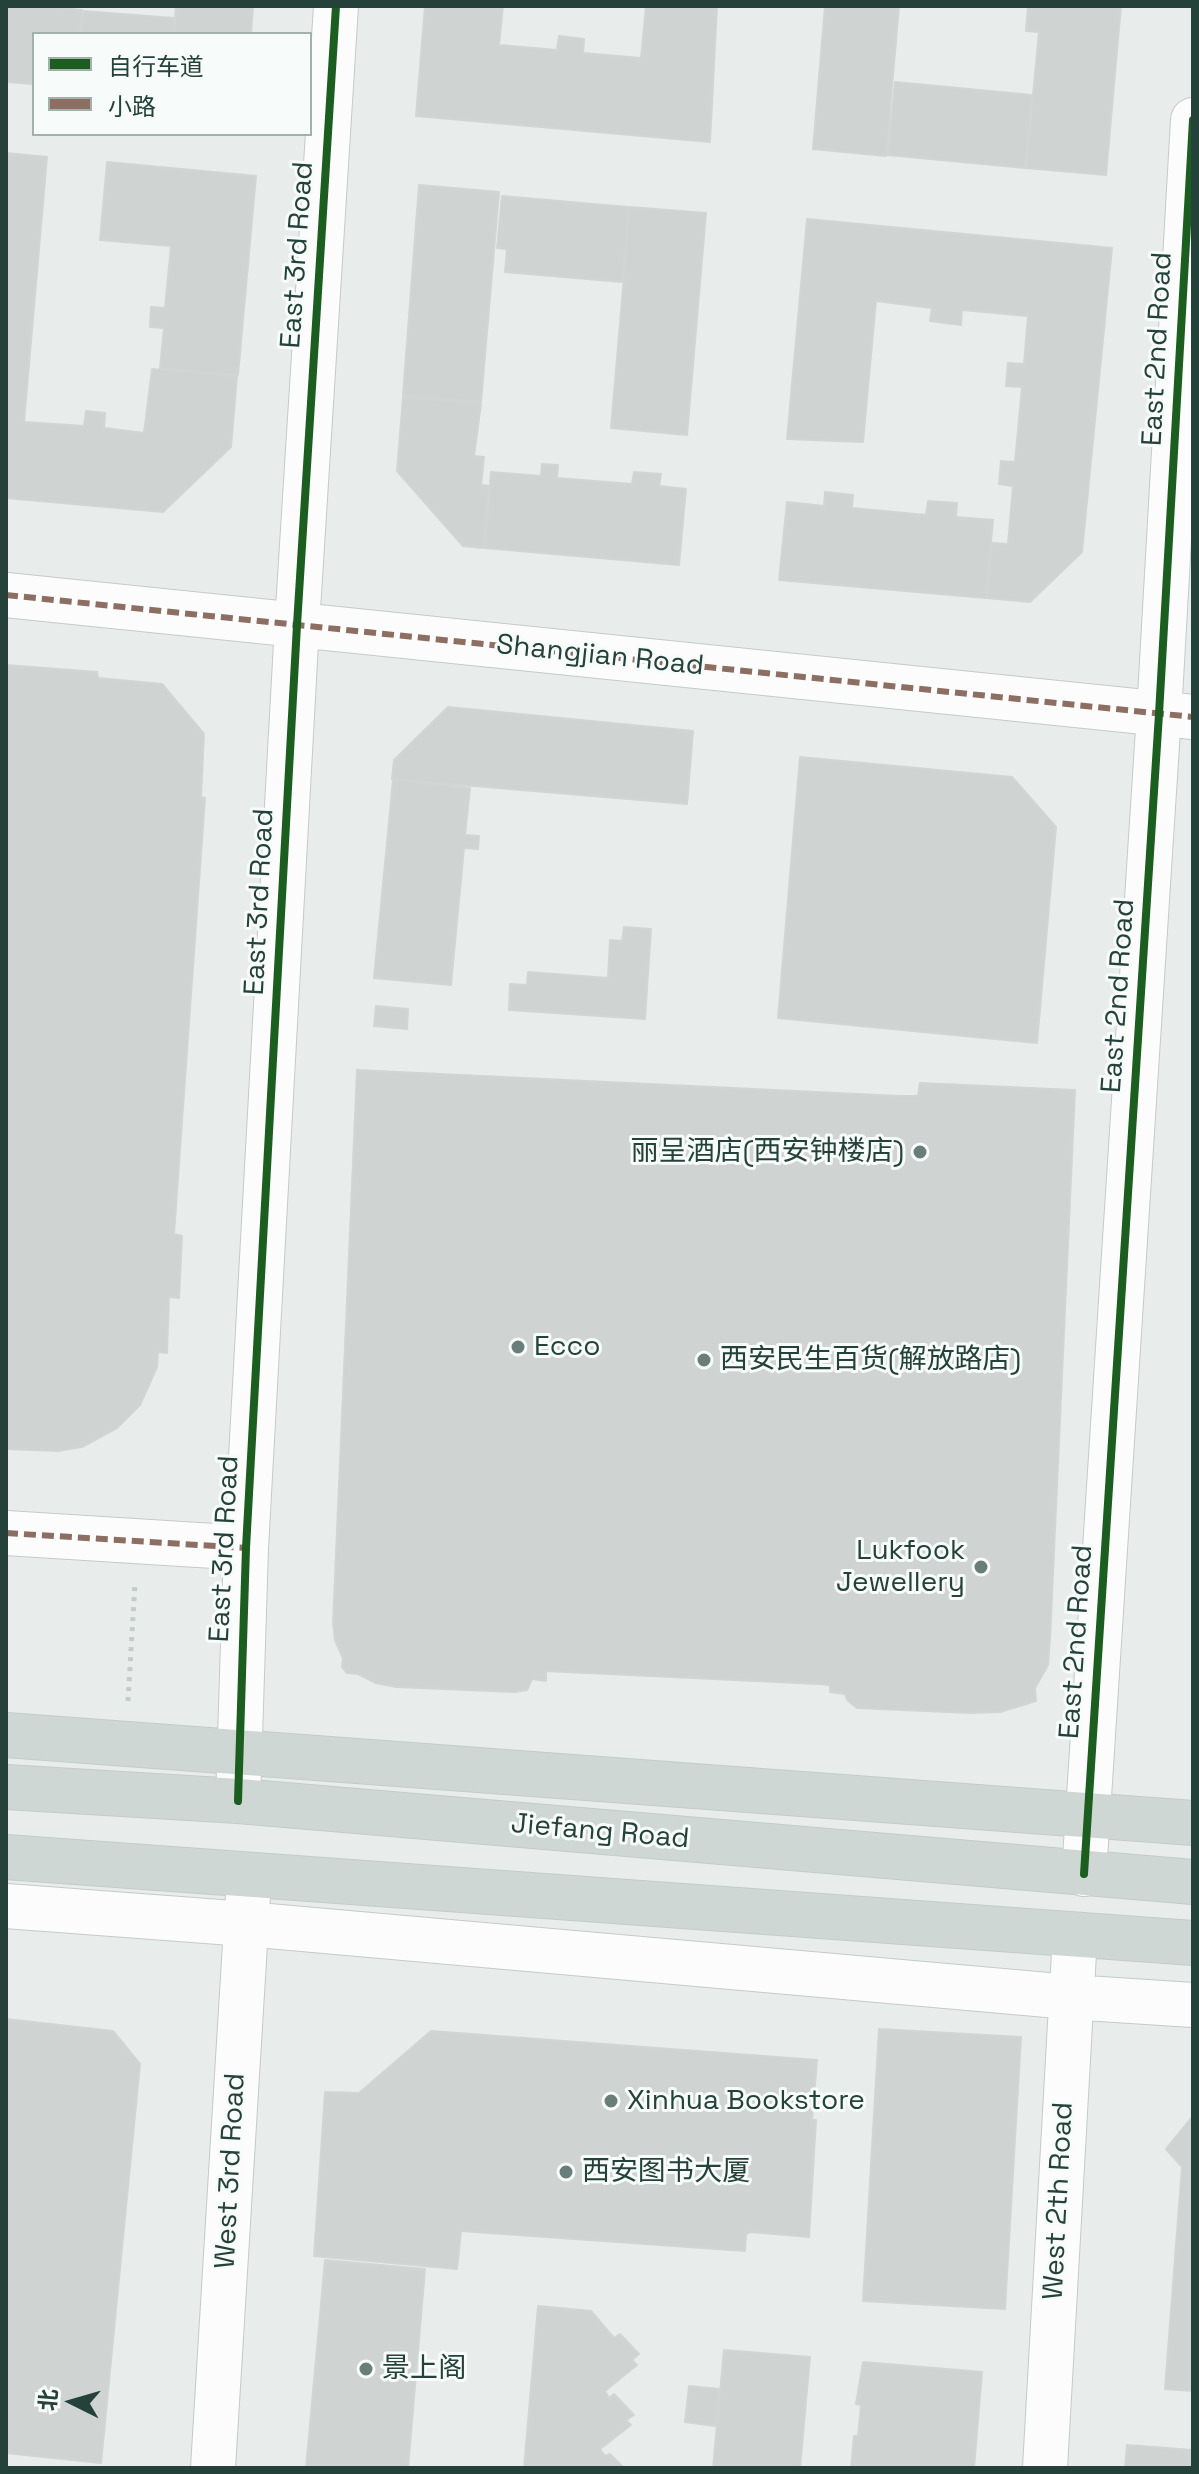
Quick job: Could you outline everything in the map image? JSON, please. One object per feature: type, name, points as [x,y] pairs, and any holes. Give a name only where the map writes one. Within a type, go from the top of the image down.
[{"type":"main road","points":[[6,1735],[1193,1823]]},
{"type":"main road","name":"Jiefang Road","points":[[6,1787],[238,1801],[1193,1882]]},
{"type":"main road","points":[[6,1857],[1193,1943]]},
{"type":"street","name":"East 3rd Road","points":[[238,1801],[246,1548],[297,625],[336,6]]},
{"type":"street","name":"East 2nd Road","points":[[1084,1874],[1176,715],[1193,120]]},
{"type":"street","name":"Shangjian Road","points":[[6,595],[1176,715]]},
{"type":"street","points":[[6,1533],[246,1548]]},
{"type":"street","name":"West 3rd Road","points":[[213,2468],[249,1874]]},
{"type":"street","points":[[6,1906],[1193,2005]]},
{"type":"street","name":"West 2th Road","points":[[1045,2468],[1075,1935]]},
{"type":"path","points":[[127,1712],[137,1540]]},
{"type":"building","points":[[6,6],[60,6],[82,10],[80,32],[32,32],[32,84],[6,82]]},
{"type":"building","points":[[176,6],[253,6],[251,32],[174,32]]},
{"type":"building","points":[[425,6],[503,6],[499,45],[557,50],[559,36],[584,39],[583,53],[641,58],[646,6],[717,6],[710,142],[416,116]]},
{"type":"building","points":[[825,6],[899,6],[886,156],[813,149]]},
{"type":"building","points":[[1028,6],[1121,6],[1106,175],[1026,168],[1039,32],[1026,31]]},
{"type":"building","points":[[83,11],[174,18],[172,32],[81,32]]},
{"type":"building","points":[[895,82],[1032,95],[1025,168],[888,155]]},
{"type":"building","points":[[6,153],[47,157],[24,422],[84,426],[86,411],[105,413],[104,428],[144,433],[152,369],[237,376],[231,447],[163,512],[6,498]]},
{"type":"building","points":[[107,162],[256,176],[238,375],[160,368],[164,328],[150,327],[151,307],[165,308],[171,246],[100,240]]},
{"type":"building","points":[[419,185],[499,192],[481,402],[403,395]]},
{"type":"building","points":[[502,196],[628,207],[622,282],[505,272],[507,249],[497,248]]},
{"type":"building","points":[[630,207],[706,213],[687,435],[611,428]]},
{"type":"building","points":[[807,219],[1112,248],[1082,552],[1030,602],[987,598],[992,543],[1008,544],[1013,486],[999,484],[1001,461],[1015,462],[1022,387],[1006,386],[1008,363],[1024,364],[1028,316],[962,310],[961,325],[930,321],[932,308],[876,301],[863,442],[787,439]]},
{"type":"building","points":[[403,397],[481,404],[474,456],[484,457],[481,485],[489,486],[483,548],[463,546],[397,471]]},
{"type":"building","points":[[542,464],[558,465],[557,478],[632,484],[634,472],[661,474],[659,486],[686,489],[679,565],[485,548],[491,472],[541,476]]},
{"type":"building","points":[[825,492],[853,495],[852,508],[926,515],[928,501],[957,503],[956,517],[993,520],[986,598],[779,580],[787,502],[824,506]]},
{"type":"building","points":[[6,665],[97,672],[98,678],[162,684],[204,734],[201,797],[205,798],[174,1234],[182,1236],[179,1298],[169,1297],[167,1353],[158,1352],[157,1367],[140,1405],[117,1428],[82,1447],[58,1451],[6,1449]]},
{"type":"building","points":[[448,707],[693,731],[687,804],[392,779],[394,760]]},
{"type":"building","points":[[800,757],[1012,777],[1056,827],[1037,1043],[778,1018]]},
{"type":"building","points":[[393,780],[470,788],[465,835],[479,836],[478,849],[464,848],[451,985],[374,978]]},
{"type":"building","points":[[624,927],[651,929],[645,1019],[509,1010],[510,984],[527,985],[528,972],[608,978],[610,940],[622,941]]},
{"type":"building","points":[[376,1006],[408,1009],[407,1029],[374,1026]]},
{"type":"building","name":"西安民生百货(解放路店)","points":[[357,1070],[900,1096],[918,1096],[920,1083],[1075,1090],[1050,1639],[1048,1665],[1035,1688],[1036,1701],[1000,1712],[970,1713],[857,1708],[845,1694],[830,1692],[830,1685],[819,1684],[546,1671],[546,1681],[532,1679],[527,1690],[515,1692],[396,1687],[347,1673],[342,1667],[343,1658],[335,1640],[333,1623]]},
{"type":"building","points":[[6,2019],[113,2031],[140,2064],[101,2463],[6,2453]]},
{"type":"building","points":[[879,2029],[1021,2037],[1005,2309],[863,2301]]},
{"type":"building","name":"西安图书大厦","points":[[431,2031],[817,2060],[809,2237],[751,2232],[746,2234],[745,2251],[461,2231],[457,2269],[314,2256],[325,2092],[359,2093]]},
{"type":"building","points":[[1193,2116],[1193,2391],[1165,2389],[1182,2167],[1166,2149]]},
{"type":"building","name":"景上阁","points":[[325,2260],[425,2269],[408,2468],[306,2468]]},
{"type":"building","points":[[538,2306],[591,2311],[614,2338],[620,2334],[639,2354],[632,2360],[637,2365],[605,2391],[609,2398],[614,2394],[634,2415],[626,2420],[631,2425],[600,2449],[624,2468],[524,2468]]},
{"type":"building","points":[[724,2350],[810,2357],[800,2468],[713,2468]]},
{"type":"building","points":[[863,2362],[982,2372],[974,2468],[851,2468],[854,2436],[858,2436],[861,2405],[856,2404]]},
{"type":"building","points":[[689,2386],[719,2389],[715,2426],[685,2422]]},
{"type":"building","points":[[1127,2445],[1193,2450],[1193,2468],[1125,2468]]},
{"type":"marked path","points":[[6,595],[1193,717]]},
{"type":"marked path","points":[[6,1533],[246,1548]]},
{"type":"cycle path","points":[[238,1801],[246,1548],[297,625],[336,6]]},
{"type":"cycle path","points":[[1084,1874],[1159,714],[1193,120]]},
{"type":"place","name":"丽呈酒店(西安钟楼店)","points":[[920,1152]]},
{"type":"place","name":"Ecco","points":[[518,1347]]},
{"type":"place","name":"西安民生百货(解放路店)","points":[[704,1360]]},
{"type":"place","name":"Lukfook Jewellery","points":[[981,1567]]},
{"type":"place","name":"Xinhua Bookstore","points":[[611,2101]]},
{"type":"place","name":"西安图书大厦","points":[[566,2172]]},
{"type":"place","name":"景上阁","points":[[366,2369]]}]
